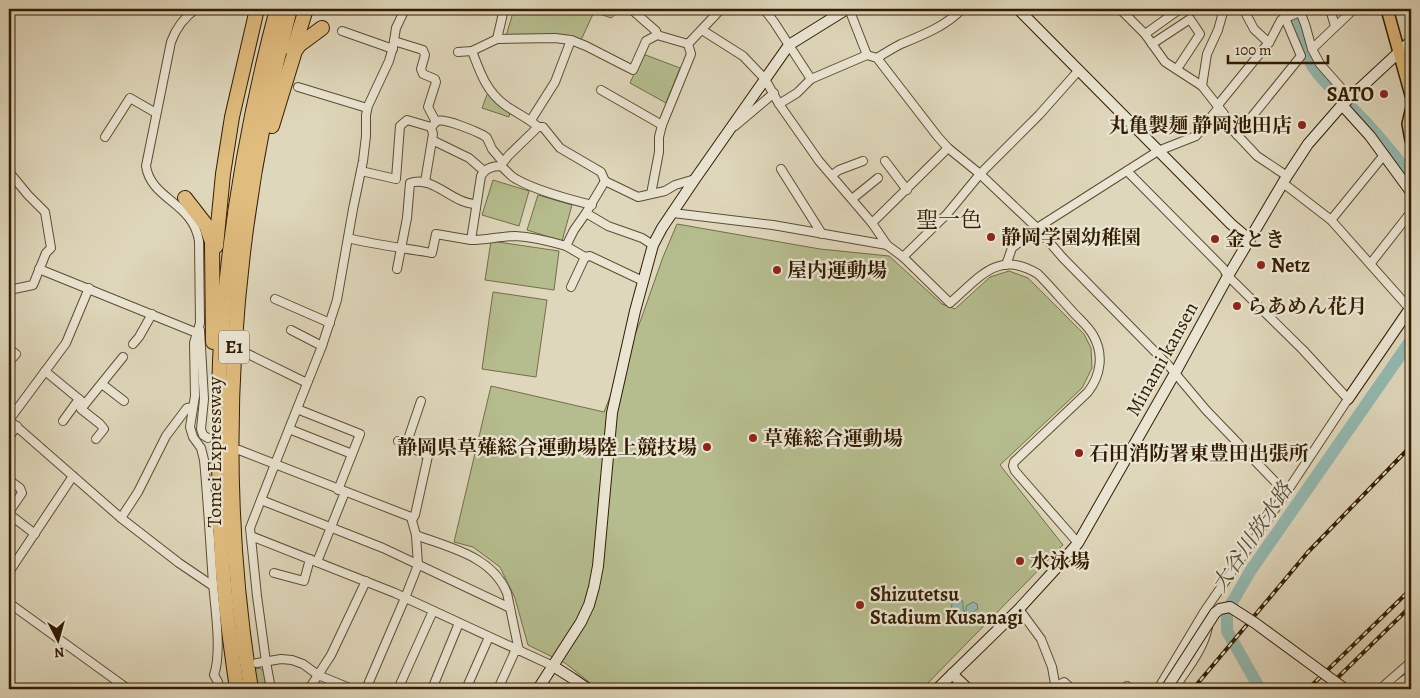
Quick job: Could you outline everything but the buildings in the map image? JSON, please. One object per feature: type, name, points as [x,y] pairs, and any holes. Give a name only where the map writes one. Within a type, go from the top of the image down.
[{"type":"highway","points":[[213,294],[223,174],[232,117],[257,9]]},
{"type":"highway","name":"Tomei Expressway","points":[[238,689],[229,631],[221,540],[219,448],[221,344],[226,286],[241,174],[277,9]]},
{"type":"highway","name":"Tomei Expressway","points":[[251,689],[237,579],[233,513],[231,442],[234,346],[245,236],[254,175],[280,46],[290,9]]},
{"type":"highway","points":[[245,236],[262,162],[306,9]]},
{"type":"highway","points":[[288,69],[299,45],[322,28]]},
{"type":"highway","points":[[185,198],[200,216],[210,234],[213,250],[212,389],[221,540]]},
{"type":"main road","points":[[1387,9],[1411,95]]},
{"type":"main road","points":[[1411,111],[1408,124],[1411,140]]},
{"type":"street","points":[[196,9],[188,11],[178,26],[171,42],[147,158],[147,171],[151,182],[191,219],[198,234],[204,407],[201,429],[208,438]]},
{"type":"street","points":[[271,689],[261,662],[250,528],[330,323],[339,291],[361,171],[366,136],[367,108],[389,61],[396,28],[405,9]]},
{"type":"street","points":[[498,39],[504,9]]},
{"type":"street","points":[[631,9],[656,31],[657,35]]},
{"type":"street","points":[[688,44],[721,9]]},
{"type":"street","points":[[764,9],[811,79]]},
{"type":"street","points":[[538,689],[581,622],[589,605],[594,587],[598,566],[612,412],[653,245],[672,213],[788,45],[848,9],[867,55]]},
{"type":"street","points":[[877,58],[899,45],[953,19],[962,9]]},
{"type":"street","points":[[1018,9],[1231,224],[1250,240]]},
{"type":"street","points":[[1120,9],[1145,34],[1165,62],[1202,86],[1224,114],[1226,123],[1257,156],[1331,220],[1410,308],[1216,594],[1158,689]]},
{"type":"street","points":[[1145,34],[1180,9]]},
{"type":"street","points":[[1202,86],[1207,54],[1218,30],[1224,9]]},
{"type":"street","points":[[1238,135],[1302,56],[1285,18],[1283,9]]},
{"type":"street","points":[[1330,9],[1335,26]]},
{"type":"street","points":[[1312,49],[1354,9]]},
{"type":"street","points":[[1006,265],[1012,248],[1037,228],[1158,151],[1196,136],[1268,43],[1281,20],[1299,10],[1312,49],[1320,64],[1350,98]]},
{"type":"street","points":[[1246,14],[1254,29],[1268,43]]},
{"type":"street","points":[[1152,44],[1190,19],[1200,34],[1177,70]]},
{"type":"street","points":[[702,30],[743,56],[765,79],[779,104],[819,161],[852,198],[887,245],[903,257],[950,303],[989,270],[998,266],[1017,265],[1030,268],[1038,274],[1093,334],[1100,359],[1099,372],[1094,384],[1088,392],[1014,462],[1013,466],[1015,471],[1078,543]]},
{"type":"street","points":[[342,31],[393,45],[423,50],[425,55],[421,68],[423,74],[435,79],[436,82],[428,108],[434,125],[425,182]]},
{"type":"street","points":[[458,52],[472,51],[498,39],[555,38],[571,40],[586,46],[633,70],[646,41],[657,35],[688,44]]},
{"type":"street","points":[[530,120],[555,82],[571,40]]},
{"type":"street","name":"Minami kansen","points":[[937,689],[1052,574],[1078,543],[1228,276],[1308,144],[1342,105],[1411,41]]},
{"type":"street","points":[[651,194],[659,152],[659,137],[662,125],[691,54],[688,44]]},
{"type":"street","points":[[472,51],[484,81],[503,104],[530,120],[538,128],[543,128],[560,148],[601,172],[605,181],[638,197],[665,191],[695,179]]},
{"type":"street","points":[[779,104],[797,93],[811,79],[867,55],[877,58],[948,148],[980,174],[1037,228],[1063,258],[1169,366],[1206,410],[1286,493]]},
{"type":"street","points":[[903,257],[947,214],[980,174],[1039,115],[1079,70]]},
{"type":"street","points":[[298,87],[367,108]]},
{"type":"street","points":[[601,90],[662,125]]},
{"type":"street","points":[[732,127],[774,94]]},
{"type":"street","points":[[105,137],[130,98],[156,114]]},
{"type":"street","points":[[1342,105],[1370,136],[1411,192]]},
{"type":"street","points":[[361,171],[396,179],[400,126],[407,120],[434,125],[439,121],[447,122],[487,138],[502,164],[515,179],[562,197],[592,205]]},
{"type":"street","points":[[471,240],[481,176],[484,171],[502,164],[538,128]]},
{"type":"street","points":[[432,140],[469,158],[484,171]]},
{"type":"street","points":[[872,223],[948,148]]},
{"type":"street","points":[[1331,220],[1384,154]]},
{"type":"street","points":[[832,175],[839,170],[863,161]]},
{"type":"street","points":[[885,161],[906,190]]},
{"type":"street","points":[[781,169],[822,234]]},
{"type":"street","points":[[1127,170],[1223,268],[1228,276],[1303,350],[1348,399]]},
{"type":"street","points":[[9,172],[45,212],[51,248],[46,253],[33,286],[9,290]]},
{"type":"street","points":[[852,198],[878,178]]},
{"type":"street","points":[[566,246],[605,181]]},
{"type":"street","points":[[397,269],[409,210],[410,184],[425,182],[465,203],[476,204]]},
{"type":"street","points":[[1371,264],[1411,212]]},
{"type":"street","points":[[586,213],[608,226],[642,238],[653,245]]},
{"type":"street","points":[[672,213],[773,225],[887,245]]},
{"type":"street","points":[[348,238],[432,253],[436,234],[471,240],[533,238],[566,246],[585,257],[590,256],[643,281]]},
{"type":"street","points":[[571,287],[585,257]]},
{"type":"street","points":[[39,269],[197,333]]},
{"type":"street","points":[[89,288],[66,343],[9,420],[121,518],[179,563],[213,586]]},
{"type":"street","points":[[275,299],[330,323]]},
{"type":"street","points":[[133,344],[152,314]]},
{"type":"street","points":[[200,323],[193,348],[195,387],[190,427],[193,437],[203,453],[213,586],[222,668],[233,689]]},
{"type":"street","points":[[292,330],[322,346]]},
{"type":"street","points":[[9,349],[16,354],[9,362]]},
{"type":"street","points":[[248,354],[307,383]]},
{"type":"street","points":[[62,421],[102,384],[123,357]]},
{"type":"street","points":[[45,371],[82,401]]},
{"type":"street","points":[[102,384],[124,401]]},
{"type":"street","points":[[82,401],[81,409],[104,429],[96,439]]},
{"type":"street","points":[[406,445],[421,401]]},
{"type":"street","points":[[121,518],[138,492],[166,436],[187,408],[193,407]]},
{"type":"street","points":[[274,573],[304,581],[331,527],[352,454],[360,434],[297,409]]},
{"type":"street","points":[[9,437],[17,426]]},
{"type":"street","points":[[289,429],[352,454]]},
{"type":"street","points":[[398,441],[428,456],[415,515],[412,520]]},
{"type":"street","points":[[239,450],[411,517],[416,534],[418,564],[366,689]]},
{"type":"street","points":[[9,572],[74,476]]},
{"type":"street","points":[[9,480],[20,488],[22,493],[9,513],[35,534]]},
{"type":"street","points":[[261,500],[383,548],[510,608]]},
{"type":"street","points":[[416,534],[484,563],[497,575],[503,585],[510,608],[517,650],[498,689]]},
{"type":"street","points":[[251,536],[366,581],[433,610],[553,666],[588,689]]},
{"type":"street","points":[[309,689],[331,655],[366,581]]},
{"type":"street","points":[[1174,689],[1204,643],[1216,594]]},
{"type":"street","points":[[9,603],[128,689]]},
{"type":"street","points":[[1166,689],[1215,613],[1220,608],[1230,607],[1345,689]]},
{"type":"street","points":[[1018,609],[1041,639],[1052,666],[1056,688],[1064,682],[1072,689]]},
{"type":"street","points":[[398,689],[433,610]]},
{"type":"street","points":[[432,689],[459,623]]},
{"type":"street","points":[[1195,627],[1204,624],[1206,633]]},
{"type":"street","points":[[466,689],[489,637]]},
{"type":"street","points":[[261,662],[281,659],[292,660],[303,664],[318,675],[352,689]]},
{"type":"street","points":[[1380,689],[1411,662]]},
{"type":"street","points":[[219,689],[214,675],[222,668]]},
{"type":"street","points":[[952,674],[968,689]]},
{"type":"street","points":[[1394,689],[1411,676]]},
{"type":"street","points":[[1124,689],[1127,686],[1130,689]]},
{"type":"green space","points":[[514,9],[622,9],[611,18],[594,12],[581,40],[506,36]]},
{"type":"green space","points":[[643,54],[680,68],[666,103],[630,83]]},
{"type":"green space","points":[[488,92],[510,112],[509,117],[482,108]]},
{"type":"green space","points":[[493,180],[529,191],[519,226],[482,215]]},
{"type":"green space","points":[[538,195],[572,205],[562,241],[527,230]]},
{"type":"green space","name":"草薙総合運動場","points":[[677,224],[820,249],[889,256],[942,304],[955,309],[990,277],[1009,271],[1028,278],[1084,334],[1091,348],[1092,368],[1082,388],[1000,465],[1063,545],[922,689],[598,689],[565,663],[528,645],[515,598],[500,567],[473,547],[454,542],[491,386],[604,412]]},
{"type":"green space","points":[[491,241],[559,251],[554,290],[485,280]]},
{"type":"green space","points":[[493,292],[547,300],[536,377],[482,369]]},
{"type":"green space","points":[[260,668],[265,673],[268,689],[258,689],[255,669]]},
{"type":"water","points":[[957,599],[963,601],[966,619],[963,623],[951,613],[952,603]]},
{"type":"water","points":[[973,602],[977,604],[978,609],[968,613],[966,606]]},
{"type":"waterway","points":[[1291,9],[1309,61],[1317,73],[1378,135],[1411,177]]},
{"type":"waterway","name":"大谷川放水路","points":[[1260,689],[1227,631],[1227,611],[1251,570],[1411,340]]},
{"type":"railway","points":[[1193,689],[1308,552],[1411,446]]},
{"type":"railway","points":[[1308,689],[1411,589]]},
{"type":"railway","points":[[1326,689],[1411,606]]},
{"type":"place","name":"SATO","points":[[1384,94]]},
{"type":"place","name":"丸亀製麺 静岡池田店","points":[[1302,125]]},
{"type":"place","name":"静岡学園幼稚園","points":[[991,237]]},
{"type":"place","name":"金とき","points":[[1215,239]]},
{"type":"place","name":"Netz","points":[[1261,265]]},
{"type":"place","name":"屋内運動場","points":[[777,270]]},
{"type":"place","name":"らあめん花月","points":[[1237,306]]},
{"type":"place","name":"草薙総合運動場","points":[[753,438]]},
{"type":"place","name":"静岡県草薙総合運動場陸上競技場","points":[[707,447]]},
{"type":"place","name":"石田消防署東豊田出張所","points":[[1079,453]]},
{"type":"place","name":"水泳場","points":[[1020,561]]},
{"type":"place","name":"Shizutetsu Stadium Kusanagi","points":[[860,605]]},
{"type":"district","name":"聖一色","points":[[949,220]]}]
